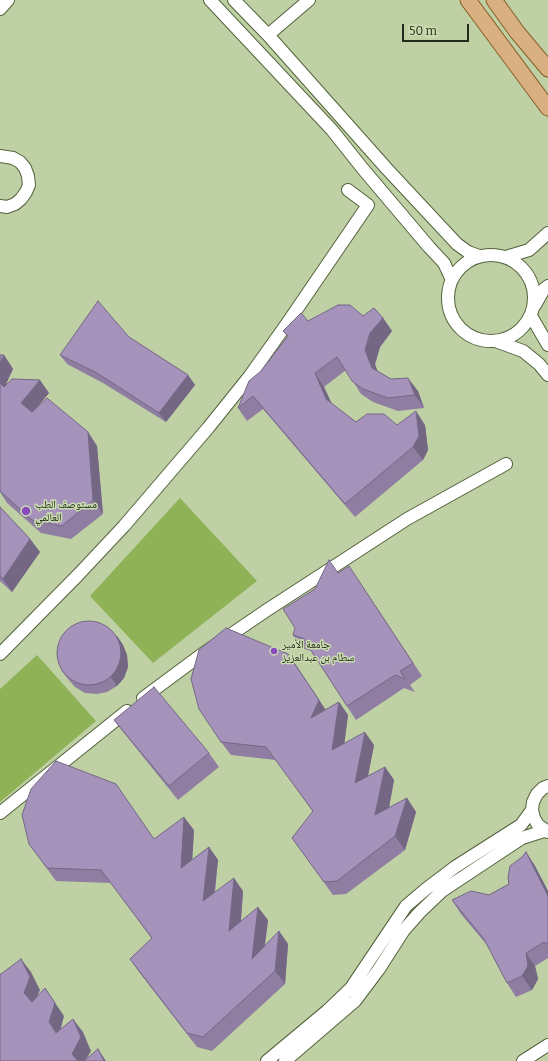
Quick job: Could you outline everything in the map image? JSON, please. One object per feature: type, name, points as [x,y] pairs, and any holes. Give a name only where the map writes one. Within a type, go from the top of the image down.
[{"type":"main road","points":[[468,0],[548,108]]},
{"type":"main road","points":[[494,0],[517,32],[548,69]]},
{"type":"street","points":[[0,9],[8,0]]},
{"type":"street","points":[[210,0],[332,130],[373,181],[444,263],[451,278]]},
{"type":"street","points":[[234,0],[268,35],[386,169],[457,244],[468,252],[479,256]]},
{"type":"street","points":[[268,35],[309,0]]},
{"type":"street","points":[[332,130],[344,120]]},
{"type":"street","points":[[0,156],[13,158],[20,162],[25,168],[29,184],[22,199],[6,207],[0,206]]},
{"type":"street","points":[[0,654],[124,526],[208,428],[249,377],[368,205],[348,190]]},
{"type":"street","points":[[506,257],[529,250],[548,233]]},
{"type":"street","points":[[548,286],[544,289],[533,311],[523,328],[512,337],[498,342],[484,342],[472,338],[461,330],[453,320],[449,308],[448,294],[451,278],[467,262],[479,256],[492,255],[506,257],[519,265],[529,276],[534,291],[533,311],[548,345]]},
{"type":"street","points":[[498,342],[523,351],[539,364],[548,375]]},
{"type":"street","points":[[0,813],[135,704],[201,655],[273,606],[407,520],[506,464]]},
{"type":"street","points":[[546,831],[538,825],[532,810],[533,802],[537,794],[543,788],[548,786]]},
{"type":"street","points":[[267,1061],[327,1012],[351,988],[406,906],[455,867],[521,825],[532,810]]},
{"type":"street","points":[[285,1061],[355,1001],[379,969],[404,930],[442,891],[522,838],[546,831]]},
{"type":"street","points":[[523,1061],[548,1045]]},
{"type":"green space","points":[[180,498],[257,581],[153,663],[90,596]]},
{"type":"green space","points":[[37,655],[96,721],[0,802],[0,689]]},
{"type":"building","points":[[98,301],[129,337],[188,375],[159,413],[97,373],[60,355]]},
{"type":"building","points":[[338,305],[350,305],[363,316],[374,308],[383,318],[370,333],[365,350],[372,368],[391,379],[408,378],[415,395],[388,398],[363,389],[352,381],[337,357],[315,373],[326,399],[356,422],[367,414],[384,414],[397,425],[416,411],[419,436],[413,447],[345,504],[253,396],[238,408],[249,381],[261,371],[288,336],[283,331],[301,313],[308,321]]},
{"type":"building","points":[[0,355],[4,355],[0,363]]},
{"type":"building","points":[[12,379],[40,380],[21,403],[32,412],[47,398],[88,432],[93,500],[62,526],[32,520],[0,491],[0,383],[4,387]]},
{"type":"building","points":[[0,507],[30,539],[3,579],[0,576]]},
{"type":"building","points":[[329,560],[338,573],[349,566],[413,663],[400,671],[405,679],[395,675],[347,706],[303,638],[293,635],[295,628],[283,609],[315,589]]},
{"type":"building","points":[[83,621],[95,621],[112,630],[119,641],[121,653],[119,665],[112,676],[95,685],[83,685],[71,680],[62,671],[57,659],[57,647],[62,635],[71,626]]},
{"type":"building","points":[[226,628],[288,654],[319,700],[311,718],[339,702],[332,750],[365,732],[355,783],[385,767],[375,815],[407,798],[395,836],[337,881],[324,882],[292,838],[313,811],[266,747],[221,742],[199,709],[191,679],[199,650]]},
{"type":"building","points":[[154,687],[209,753],[169,786],[114,720]]},
{"type":"building","points":[[56,761],[116,784],[154,839],[184,817],[181,868],[209,847],[203,901],[234,878],[229,931],[258,907],[252,959],[279,931],[275,971],[203,1037],[187,1033],[130,959],[152,938],[101,870],[47,868],[29,844],[22,815],[31,789]]},
{"type":"building","points":[[526,852],[548,896],[548,944],[544,942],[526,953],[528,966],[522,976],[507,983],[484,939],[452,900],[471,891],[489,895],[509,884],[508,877],[510,866]]},
{"type":"building","points":[[21,959],[30,977],[24,993],[32,1002],[45,988],[55,1003],[49,1022],[56,1033],[73,1019],[81,1037],[72,1054],[78,1061],[0,1061],[0,974]]},
{"type":"building","points":[[98,1049],[104,1061],[84,1061]]},
{"type":"place","name":"مستوصف الطب العالمي","points":[[26,511]]},
{"type":"place","name":"جامعة الأمير سطام بن عبدالعزيز","points":[[274,651]]}]
